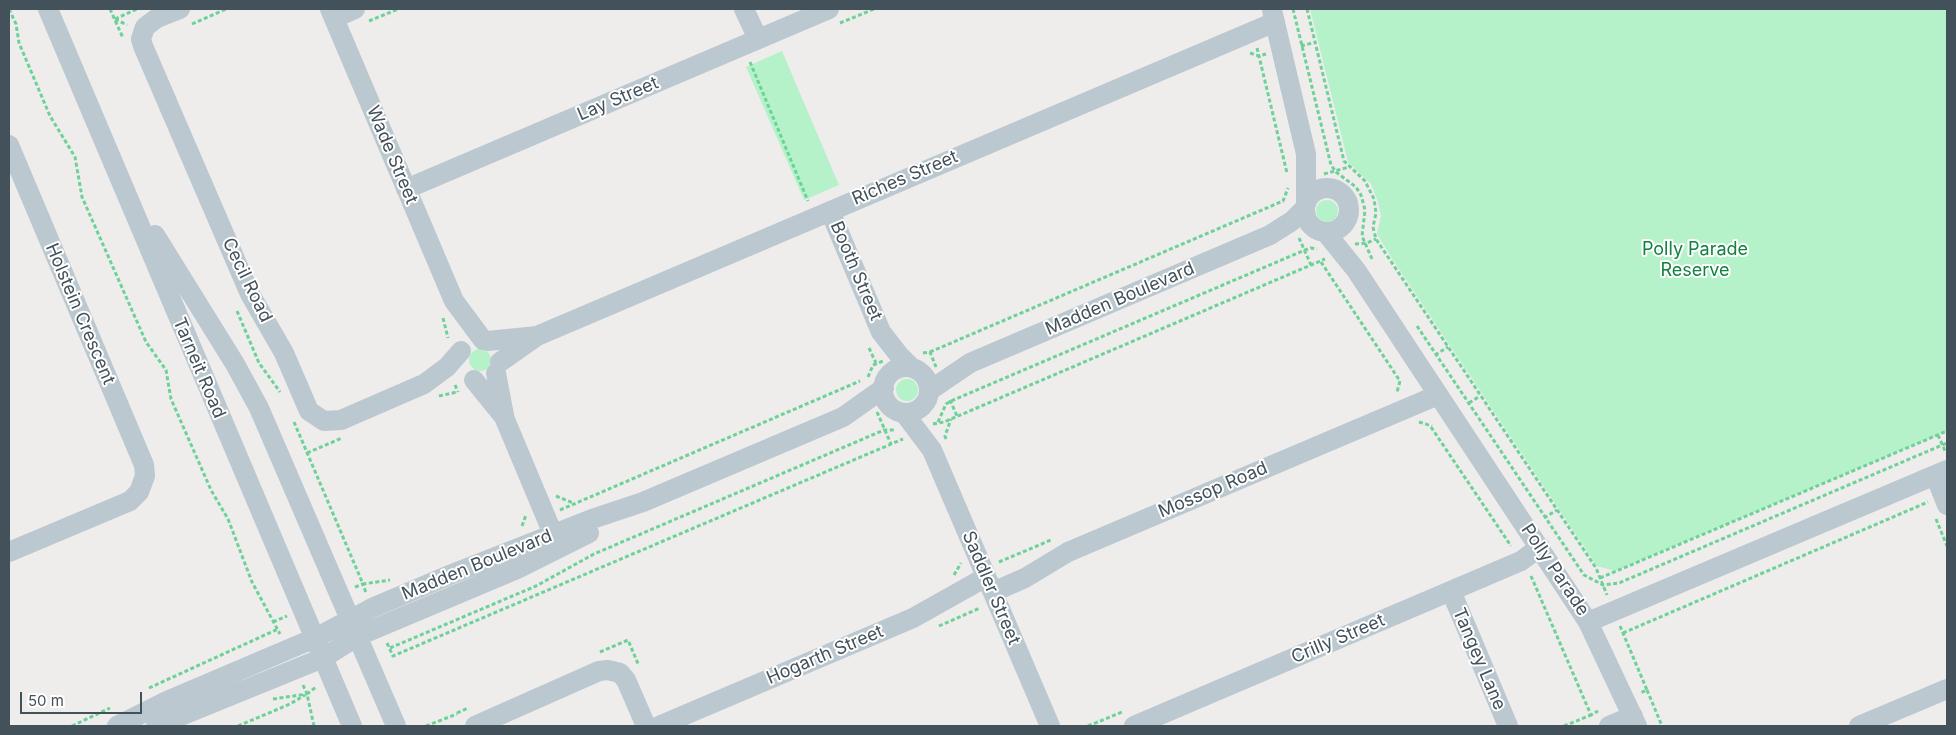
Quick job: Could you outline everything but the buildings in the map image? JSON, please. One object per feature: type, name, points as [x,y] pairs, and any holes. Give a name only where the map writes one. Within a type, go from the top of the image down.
[{"type":"street","name":"Tarneit Road","points":[[48,9],[352,726]]},
{"type":"street","name":"Cecil Road","points":[[180,9],[150,22],[142,32],[143,46],[250,294],[284,353],[309,411],[324,421],[340,420],[430,391],[468,383]]},
{"type":"street","points":[[744,9],[758,39]]},
{"type":"street","name":"Lay Street","points":[[406,189],[829,9]]},
{"type":"street","points":[[332,13],[361,16]]},
{"type":"street","name":"Wade Street","points":[[332,13],[454,301],[462,350]]},
{"type":"street","points":[[1273,15],[1306,154],[1305,216],[1321,238],[1340,229],[1348,217],[1348,202],[1344,196],[1332,188],[1319,175],[1306,154]]},
{"type":"street","name":"Riches Street","points":[[498,368],[537,336],[1253,30],[1273,15]]},
{"type":"street","points":[[62,42],[98,110],[145,216],[168,259],[235,364],[259,408],[396,726]]},
{"type":"street","name":"Holstein Crescent","points":[[9,145],[144,465],[145,476],[142,485],[130,501],[9,552]]},
{"type":"street","points":[[1305,205],[1316,190],[1332,188]]},
{"type":"street","name":"Madden Boulevard","points":[[916,370],[970,363],[1270,235],[1292,220],[1305,205]]},
{"type":"street","name":"Booth Street","points":[[830,211],[882,332],[899,355],[916,370]]},
{"type":"street","name":"Polly Parade","points":[[1348,217],[1350,246],[1364,266],[1438,395],[1588,622],[1941,473]]},
{"type":"street","name":"Madden Boulevard","points":[[1270,235],[1321,238]]},
{"type":"street","name":"Polly Parade","points":[[1321,238],[1364,266]]},
{"type":"street","name":"Wade Street","points":[[454,301],[486,340]]},
{"type":"street","name":"Booth Street","points":[[882,332],[886,382]]},
{"type":"street","name":"Riches Street","points":[[486,340],[537,336]]},
{"type":"street","points":[[504,417],[468,383],[460,365],[462,350],[472,341],[486,340],[498,349],[498,368],[504,417],[536,515],[556,541]]},
{"type":"street","name":"Cecil Road","points":[[430,391],[462,350]]},
{"type":"street","name":"Madden Boulevard","points":[[927,398],[970,363]]},
{"type":"street","points":[[468,383],[486,380],[498,368]]},
{"type":"street","points":[[899,369],[916,370],[929,384],[927,398],[912,413],[898,418],[884,395],[886,382],[899,369]]},
{"type":"street","name":"Madden Boulevard","points":[[117,726],[167,701],[315,638],[354,627],[508,573],[556,541],[842,418],[886,382]]},
{"type":"street","name":"Mossop Road","points":[[993,577],[1025,578],[1068,552],[1438,395]]},
{"type":"street","name":"Saddler Street","points":[[927,398],[932,450],[993,577],[1050,726]]},
{"type":"street","name":"Madden Boulevard","points":[[842,418],[898,418]]},
{"type":"street","name":"Saddler Street","points":[[898,418],[932,450]]},
{"type":"street","points":[[1940,501],[1941,473]]},
{"type":"street","name":"Crilly Street","points":[[1134,726],[1161,721],[1521,561],[1540,547]]},
{"type":"street","name":"Hogarth Street","points":[[659,726],[913,618],[993,577]]},
{"type":"street","name":"Tangey Lane","points":[[1450,591],[1508,726]]},
{"type":"street","points":[[1588,622],[1634,721],[1609,726]]},
{"type":"street","points":[[156,726],[324,658],[354,627]]},
{"type":"street","points":[[467,723],[600,671],[608,670],[620,673],[626,680],[646,726]]},
{"type":"street","points":[[1859,726],[1947,689]]},
{"type":"path","points":[[10,9],[16,24],[19,43],[50,116],[74,157],[82,197],[146,342],[166,370],[171,399],[211,490],[228,519],[252,582],[289,649]]},
{"type":"path","points":[[115,19],[138,9]]},
{"type":"path","points":[[361,16],[398,9]]},
{"type":"path","points":[[1293,9],[1331,165],[1336,172],[1356,187],[1364,202],[1364,266]]},
{"type":"path","points":[[1308,9],[1344,161],[1365,181],[1374,199],[1376,213],[1373,227],[1376,239],[1596,568],[1614,611]]},
{"type":"path","points":[[930,352],[1283,201],[1290,185],[1253,30]]},
{"type":"path","points":[[1247,52],[1259,56],[1316,42]]},
{"type":"path","points":[[750,62],[808,201]]},
{"type":"path","points":[[1321,238],[1311,248],[951,401],[946,404],[938,422],[944,422],[1321,262],[1332,254]]},
{"type":"path","points":[[1364,243],[1376,239]]},
{"type":"path","points":[[1321,262],[1400,381],[1398,392],[1389,396]]},
{"type":"path","points":[[1414,322],[1584,576],[1603,585],[1619,583],[1947,443]]},
{"type":"path","points":[[513,530],[522,526],[536,515],[863,380]]},
{"type":"path","points":[[430,391],[468,383]]},
{"type":"path","points":[[898,418],[888,428],[594,554],[536,586],[390,648],[393,656],[905,438],[907,435]]},
{"type":"path","points":[[1431,427],[1511,546]]},
{"type":"path","points":[[1600,578],[1947,432]]},
{"type":"path","points":[[307,453],[348,436]]},
{"type":"path","points":[[1938,436],[1947,456]]},
{"type":"path","points":[[1622,633],[1940,501],[1947,546]]},
{"type":"path","points":[[522,526],[536,515]]},
{"type":"path","points":[[993,577],[1052,540]]},
{"type":"path","points":[[363,584],[398,579]]},
{"type":"path","points":[[297,669],[307,694],[314,726]]},
{"type":"path","points":[[238,726],[290,704],[332,680]]},
{"type":"path","points":[[1647,690],[1662,726]]},
{"type":"path","points":[[426,726],[457,713],[467,723]]},
{"type":"path","points":[[1564,726],[1591,715]]},
{"type":"green space","name":"Polly Parade Reserve","points":[[1310,9],[1947,9],[1947,431],[1615,571],[1597,566],[1377,234],[1381,216],[1377,199],[1371,184],[1348,162]]},
{"type":"green space","points":[[782,51],[839,185],[804,200],[746,67]]},
{"type":"green space","points":[[1327,200],[1335,203],[1338,211],[1335,219],[1327,222],[1319,219],[1316,211],[1319,203]]},
{"type":"green space","points":[[480,349],[488,352],[491,360],[488,368],[480,371],[472,368],[469,360],[472,352]]},
{"type":"green space","points":[[907,379],[915,382],[918,390],[915,398],[907,401],[899,398],[896,390],[899,382]]}]
